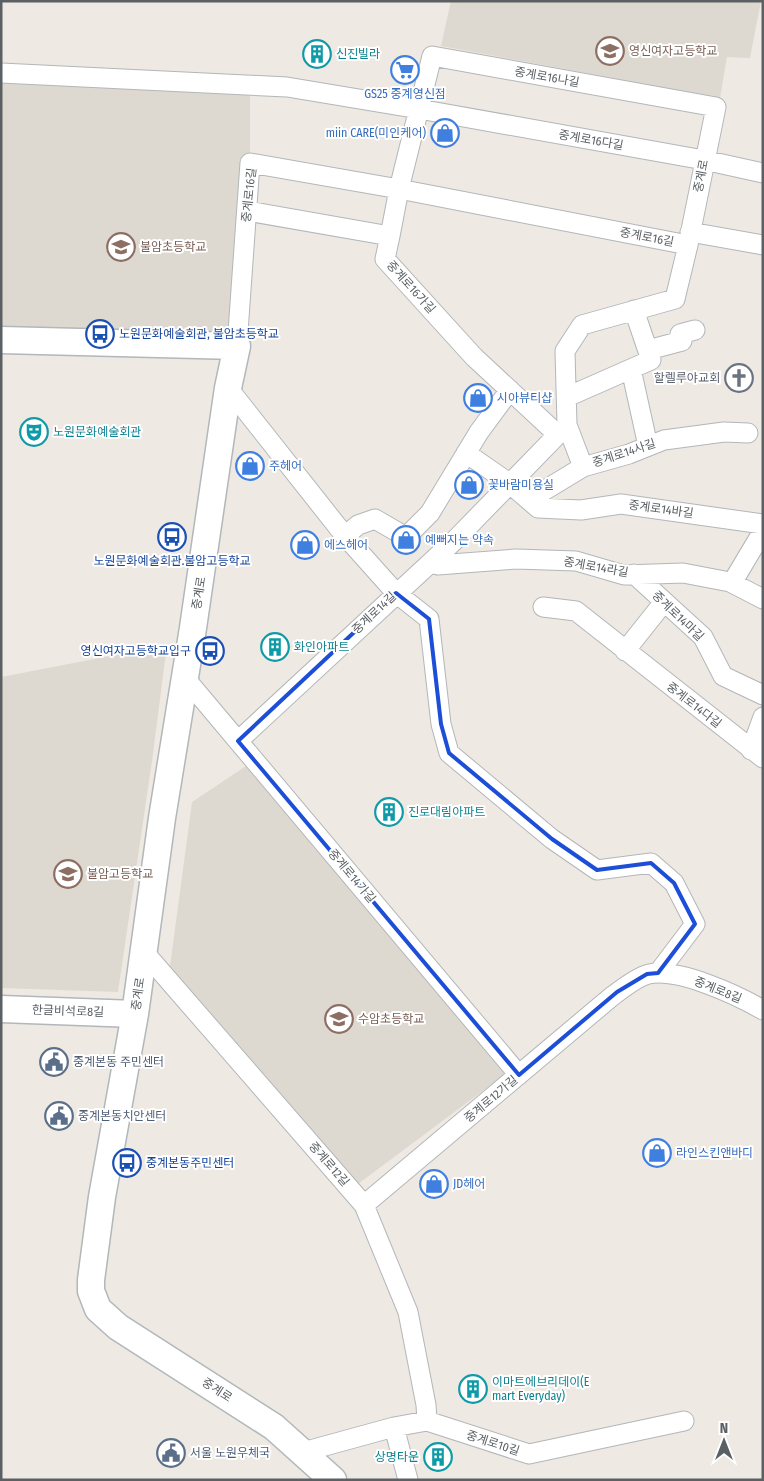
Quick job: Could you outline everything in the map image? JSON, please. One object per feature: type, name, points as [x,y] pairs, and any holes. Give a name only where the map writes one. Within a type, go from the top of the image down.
[{"type":"street","name":"중계로16나길","points":[[399,189],[432,56],[716,107]]},
{"type":"street","points":[[1,73],[286,88],[419,109]]},
{"type":"street","name":"중계로","points":[[689,238],[716,107]]},
{"type":"street","name":"중계로16다길","points":[[419,109],[704,160],[763,173]]},
{"type":"street","name":"중계로16길","points":[[237,346],[250,163],[689,238],[763,245]]},
{"type":"street","points":[[247,211],[390,236],[399,189]]},
{"type":"street","name":"중계로16가길","points":[[390,236],[385,259],[474,357],[510,390],[562,429]]},
{"type":"street","points":[[583,467],[562,429],[567,398],[565,351],[582,325],[675,299],[689,238]]},
{"type":"street","points":[[567,398],[651,360],[634,310]]},
{"type":"street","points":[[648,350],[682,341],[680,334],[695,330]]},
{"type":"street","points":[[1,340],[237,346]]},
{"type":"street","name":"중계로","points":[[237,346],[228,388],[162,818],[135,1014],[100,1215],[92,1291],[98,1309],[118,1327],[274,1426],[334,1480]]},
{"type":"street","points":[[631,368],[648,446]]},
{"type":"street","points":[[228,388],[345,536],[396,593],[429,619],[441,724],[449,753],[552,839],[597,870],[651,863],[674,883],[695,924],[658,973]]},
{"type":"street","points":[[345,536],[358,525],[375,519],[406,537],[430,513],[479,432],[510,390]]},
{"type":"street","name":"중계로14길","points":[[238,741],[455,540],[562,429]]},
{"type":"street","name":"중계로14사길","points":[[509,483],[540,493],[583,467],[629,454],[664,440],[724,432],[748,433]]},
{"type":"street","points":[[466,453],[509,483]]},
{"type":"street","name":"중계로14바길","points":[[509,483],[538,508],[581,510],[621,504],[763,524]]},
{"type":"street","points":[[732,583],[763,531]]},
{"type":"street","name":"중계로14라길","points":[[430,562],[438,565],[516,558],[576,561],[624,575],[683,573],[732,583],[763,599]]},
{"type":"street","name":"중계로14마길","points":[[634,574],[703,637],[723,676],[763,695]]},
{"type":"street","points":[[625,651],[664,602]]},
{"type":"street","name":"중계로14다길","points":[[543,606],[576,611],[757,754]]},
{"type":"street","name":"중계로14가길","points":[[185,678],[519,1075]]},
{"type":"street","points":[[757,754],[763,717]]},
{"type":"street","name":"중계로12길","points":[[144,952],[364,1205],[408,1312],[426,1405],[427,1421]]},
{"type":"street","name":"중계로8길","points":[[617,992],[647,974],[658,973],[693,979],[763,1010]]},
{"type":"street","name":"중계로12가길","points":[[364,1205],[617,992]]},
{"type":"street","name":"한글비석로8길","points":[[1,1008],[135,1014]]},
{"type":"street","name":"중계로10길","points":[[303,1452],[394,1427],[427,1421],[529,1454],[684,1420]]},
{"type":"street","points":[[394,1427],[408,1480]]},
{"type":"highlighted area","points":[[396,593],[429,619],[441,724],[449,753],[552,839],[597,870],[651,863],[674,883],[695,924],[658,973],[647,974],[617,992],[519,1075],[238,741]]},
{"type":"shaded area","name":"영신여자고등학교","points":[[451,1],[761,1],[750,58],[727,57],[720,98],[441,46]]},
{"type":"shaded area","name":"불암초등학교","points":[[1,82],[250,92],[250,163],[232,340],[1,332]]},
{"type":"shaded area","name":"불암고등학교","points":[[167,645],[118,992],[1,988],[1,677]]},
{"type":"shaded area","name":"수암초등학교","points":[[252,762],[508,1072],[358,1184],[294,1118],[170,966],[192,802]]},
{"type":"place","name":"영신여자고등학교","points":[[610,51]]},
{"type":"place","name":"신진빌라","points":[[317,54]]},
{"type":"place","name":"GS25 중계영신점","points":[[405,70]]},
{"type":"place","name":"miin CARE(미인케어)","points":[[445,133]]},
{"type":"place","name":"불암초등학교","points":[[121,247]]},
{"type":"place","name":"노원문화예술회관, 불암초등학교","points":[[100,334]]},
{"type":"place","name":"할렐루야교회","points":[[739,378]]},
{"type":"place","name":"시아뷰티샵","points":[[478,398]]},
{"type":"place","name":"노원문화예술회관","points":[[34,432]]},
{"type":"place","name":"주헤어","points":[[250,466]]},
{"type":"place","name":"꽃바람미용실","points":[[469,485]]},
{"type":"place","name":"노원문화예술회관.불암고등학교","points":[[172,537]]},
{"type":"place","name":"예뻐지는 약속","points":[[406,540]]},
{"type":"place","name":"에스헤어","points":[[305,545]]},
{"type":"place","name":"화인아파트","points":[[275,647]]},
{"type":"place","name":"영신여자고등학교입구","points":[[210,651]]},
{"type":"place","name":"진로대림아파트","points":[[389,812]]},
{"type":"place","name":"불암고등학교","points":[[68,874]]},
{"type":"place","name":"수암초등학교","points":[[339,1019]]},
{"type":"place","name":"중계본동 주민센터","points":[[54,1062]]},
{"type":"place","name":"중계본동치안센터","points":[[59,1116]]},
{"type":"place","name":"라인스킨앤바디","points":[[657,1153]]},
{"type":"place","name":"중계본동주민센터","points":[[127,1163]]},
{"type":"place","name":"JD헤어","points":[[434,1184]]},
{"type":"place","name":"이마트에브리데이(E mart Everyday)","points":[[473,1389]]},
{"type":"place","name":"서울 노원우체국","points":[[171,1453]]},
{"type":"place","name":"상명타운","points":[[438,1457]]}]
